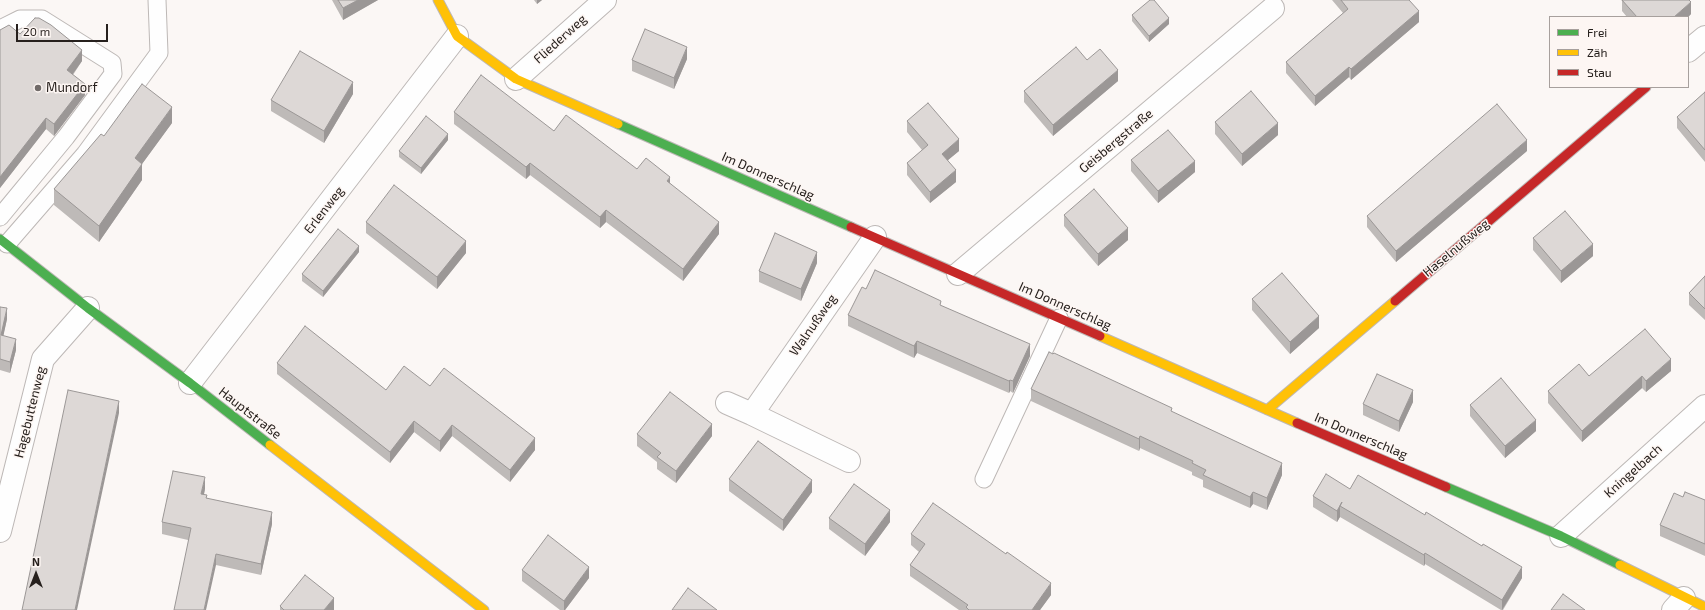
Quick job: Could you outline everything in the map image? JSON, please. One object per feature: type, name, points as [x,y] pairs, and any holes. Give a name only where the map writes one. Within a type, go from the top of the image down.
[{"type":"street","name":"Im Donnerschlag","points":[[438,0],[457,36],[516,79],[1267,410],[1561,536],[1678,604],[1705,607]]},
{"type":"street","name":"Fliederweg","points":[[516,79],[605,0]]},
{"type":"street","name":"Geisbergstraße","points":[[958,274],[1273,8]]},
{"type":"street","name":"Erlenweg","points":[[190,383],[457,36]]},
{"type":"street","points":[[1689,50],[1705,37]]},
{"type":"street","name":"Haselnußweg","points":[[1267,410],[1645,88]]},
{"type":"street","name":"Walnußweg","points":[[752,414],[875,237]]},
{"type":"street","name":"Hauptstraße","points":[[4,241],[88,308],[190,383],[484,610]]},
{"type":"street","name":"Hagebuttenweg","points":[[0,531],[43,359],[88,308]]},
{"type":"street","points":[[727,402],[849,461]]},
{"type":"street","name":"Kningelbach","points":[[1561,536],[1705,406]]},
{"type":"lane","points":[[4,241],[85,154],[159,53],[157,0]]},
{"type":"lane","points":[[0,29],[20,19],[42,19],[112,63],[113,74],[66,137],[0,217]]},
{"type":"lane","points":[[984,479],[1059,318]]},
{"type":"building","points":[[338,0],[358,0],[343,8]]},
{"type":"building","points":[[1150,0],[1154,0],[1169,18],[1149,36],[1132,15]]},
{"type":"building","points":[[1341,0],[1409,0],[1419,11],[1351,69],[1349,67],[1315,96],[1286,62],[1348,9]]},
{"type":"building","points":[[1622,0],[1689,0],[1691,2],[1675,16],[1636,16]]},
{"type":"building","points":[[35,18],[39,18],[51,25],[82,50],[67,70],[85,84],[54,124],[46,118],[0,177],[0,30],[9,25],[20,34]]},
{"type":"building","points":[[645,29],[687,47],[674,78],[632,60]]},
{"type":"building","points":[[1076,47],[1087,60],[1100,49],[1118,70],[1053,125],[1024,91]]},
{"type":"building","points":[[300,51],[353,82],[324,131],[271,100]]},
{"type":"building","points":[[481,75],[554,131],[566,115],[637,169],[646,158],[670,177],[667,181],[719,222],[683,269],[606,210],[600,217],[530,163],[526,167],[454,112]]},
{"type":"building","points":[[142,84],[172,107],[135,158],[142,164],[99,226],[54,189],[101,134],[104,136]]},
{"type":"building","points":[[1251,91],[1278,123],[1242,154],[1215,122]]},
{"type":"building","points":[[1705,92],[1705,150],[1677,117]]},
{"type":"building","points":[[928,103],[959,139],[942,154],[956,170],[930,192],[907,163],[928,145],[907,121]]},
{"type":"building","points":[[1497,104],[1527,140],[1396,251],[1367,216]]},
{"type":"building","points":[[426,116],[448,134],[421,168],[399,151]]},
{"type":"building","points":[[1168,130],[1195,161],[1158,191],[1131,160]]},
{"type":"building","points":[[394,185],[466,241],[437,277],[366,222]]},
{"type":"building","points":[[1094,189],[1128,228],[1098,254],[1064,215]]},
{"type":"building","points":[[1565,211],[1593,244],[1561,271],[1533,238]]},
{"type":"building","points":[[338,229],[359,246],[323,291],[302,274]]},
{"type":"building","points":[[775,233],[817,252],[801,289],[759,271]]},
{"type":"building","points":[[875,270],[941,301],[940,305],[1030,344],[1013,381],[1009,381],[917,341],[914,346],[848,315],[862,287],[866,289]]},
{"type":"building","points":[[1282,273],[1319,316],[1290,342],[1252,299]]},
{"type":"building","points":[[1705,276],[1705,309],[1689,293]]},
{"type":"building","points":[[0,307],[7,308],[1,335],[16,339],[10,362],[0,359]]},
{"type":"building","points":[[305,326],[386,390],[404,366],[430,386],[444,368],[535,438],[510,470],[452,425],[440,441],[414,421],[390,452],[277,363]]},
{"type":"building","points":[[1645,329],[1671,359],[1646,381],[1642,376],[1582,431],[1548,391],[1579,364],[1589,376]]},
{"type":"building","points":[[1049,352],[1172,408],[1171,411],[1282,463],[1267,498],[1253,492],[1250,497],[1203,475],[1206,470],[1192,463],[1193,461],[1140,436],[1139,439],[1031,389]]},
{"type":"building","points":[[1377,374],[1413,390],[1399,421],[1363,404]]},
{"type":"building","points":[[1501,378],[1536,420],[1505,446],[1470,405]]},
{"type":"building","points":[[68,390],[119,401],[75,610],[22,610]]},
{"type":"building","points":[[670,392],[712,424],[676,471],[657,457],[661,453],[637,434]]},
{"type":"building","points":[[758,441],[812,480],[783,520],[729,479]]},
{"type":"building","points":[[173,471],[205,477],[201,494],[207,495],[206,498],[272,512],[261,564],[216,554],[204,610],[174,610],[191,528],[162,522]]},
{"type":"building","points":[[1326,474],[1350,489],[1358,475],[1425,515],[1426,512],[1482,546],[1483,544],[1522,567],[1502,600],[1425,553],[1424,555],[1340,506],[1342,502],[1337,511],[1313,496]]},
{"type":"building","points":[[854,484],[890,510],[865,544],[829,518]]},
{"type":"building","points":[[1685,492],[1705,500],[1705,544],[1660,525],[1674,493],[1683,497]]},
{"type":"building","points":[[933,503],[1006,554],[1007,552],[1051,583],[1032,610],[969,610],[966,607],[968,605],[910,565],[925,544],[911,534]]},
{"type":"building","points":[[548,535],[589,567],[564,601],[522,570]]},
{"type":"building","points":[[305,575],[334,598],[324,610],[284,610],[280,606]]},
{"type":"building","points":[[688,588],[717,610],[672,610]]},
{"type":"building","points":[[1563,594],[1585,610],[1551,610]]},
{"type":"traffic: fast","points":[[618,124],[851,227]]},
{"type":"traffic: fast","points":[[0,239],[88,308],[190,383],[270,445]]},
{"type":"traffic: fast","points":[[1446,487],[1561,536],[1620,565]]},
{"type":"traffic: slow","points":[[438,0],[457,36],[516,79],[618,124]]},
{"type":"traffic: slow","points":[[1267,410],[1395,301]]},
{"type":"traffic: slow","points":[[1100,336],[1297,423]]},
{"type":"traffic: slow","points":[[270,445],[484,610]]},
{"type":"traffic: slow","points":[[1620,565],[1705,607]]},
{"type":"traffic: jam","points":[[1395,301],[1645,88]]},
{"type":"traffic: jam","points":[[851,227],[1100,336]]},
{"type":"traffic: jam","points":[[1297,423],[1446,487]]},
{"type":"place","name":"Mundorf","points":[[38,88]]}]
